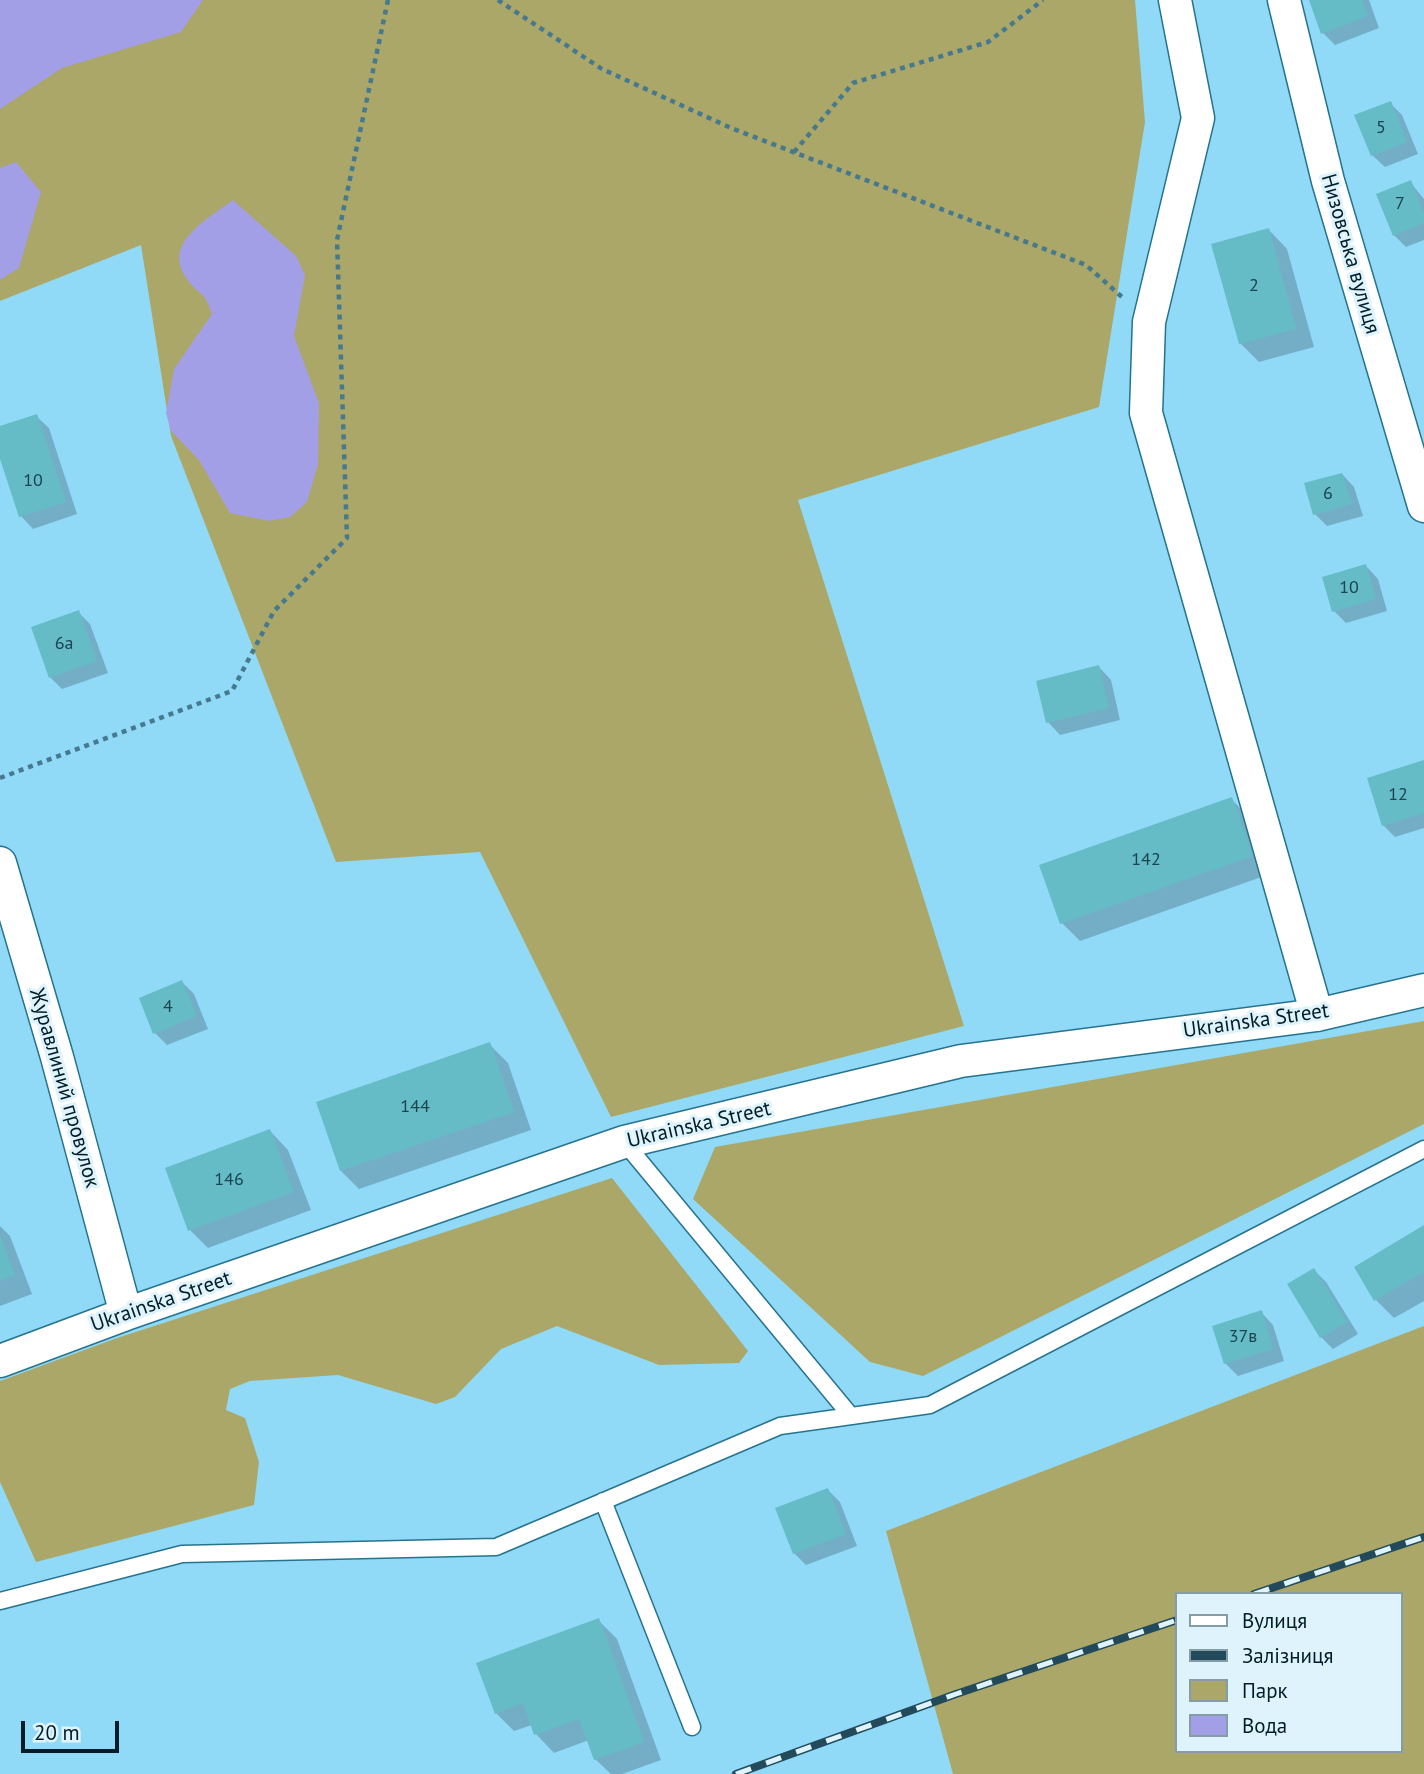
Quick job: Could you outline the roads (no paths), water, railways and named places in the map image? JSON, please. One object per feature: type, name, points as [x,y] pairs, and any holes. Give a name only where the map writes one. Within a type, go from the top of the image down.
[{"type":"street","points":[[1175,0],[1198,118],[1149,322],[1146,412],[1317,1015]]},
{"type":"street","name":"Низовська вулиця","points":[[1284,0],[1328,181],[1424,506]]},
{"type":"street","name":"Журавлиний провулок","points":[[0,863],[57,1057],[126,1314]]},
{"type":"street","name":"Ukrainska Street","points":[[0,1361],[126,1314],[624,1142],[961,1061],[1317,1015],[1424,990]]},
{"type":"lane","points":[[624,1142],[851,1416]]},
{"type":"lane","points":[[0,1601],[182,1554],[496,1547],[780,1426],[930,1405],[1424,1149]]},
{"type":"lane","points":[[603,1501],[692,1727]]},
{"type":"water","points":[[0,0],[203,0],[181,32],[62,68],[0,109]]},
{"type":"water","points":[[16,162],[41,192],[19,268],[0,280],[0,168]]},
{"type":"water","points":[[233,200],[296,256],[305,275],[294,336],[319,403],[318,464],[307,502],[290,517],[269,521],[230,513],[199,460],[171,431],[166,413],[174,369],[212,314],[204,296],[187,279],[180,266],[180,254],[191,233]]},
{"type":"railway","points":[[1260,1592],[1424,1537]]},
{"type":"railway","points":[[736,1774],[956,1694],[1176,1620]]}]
